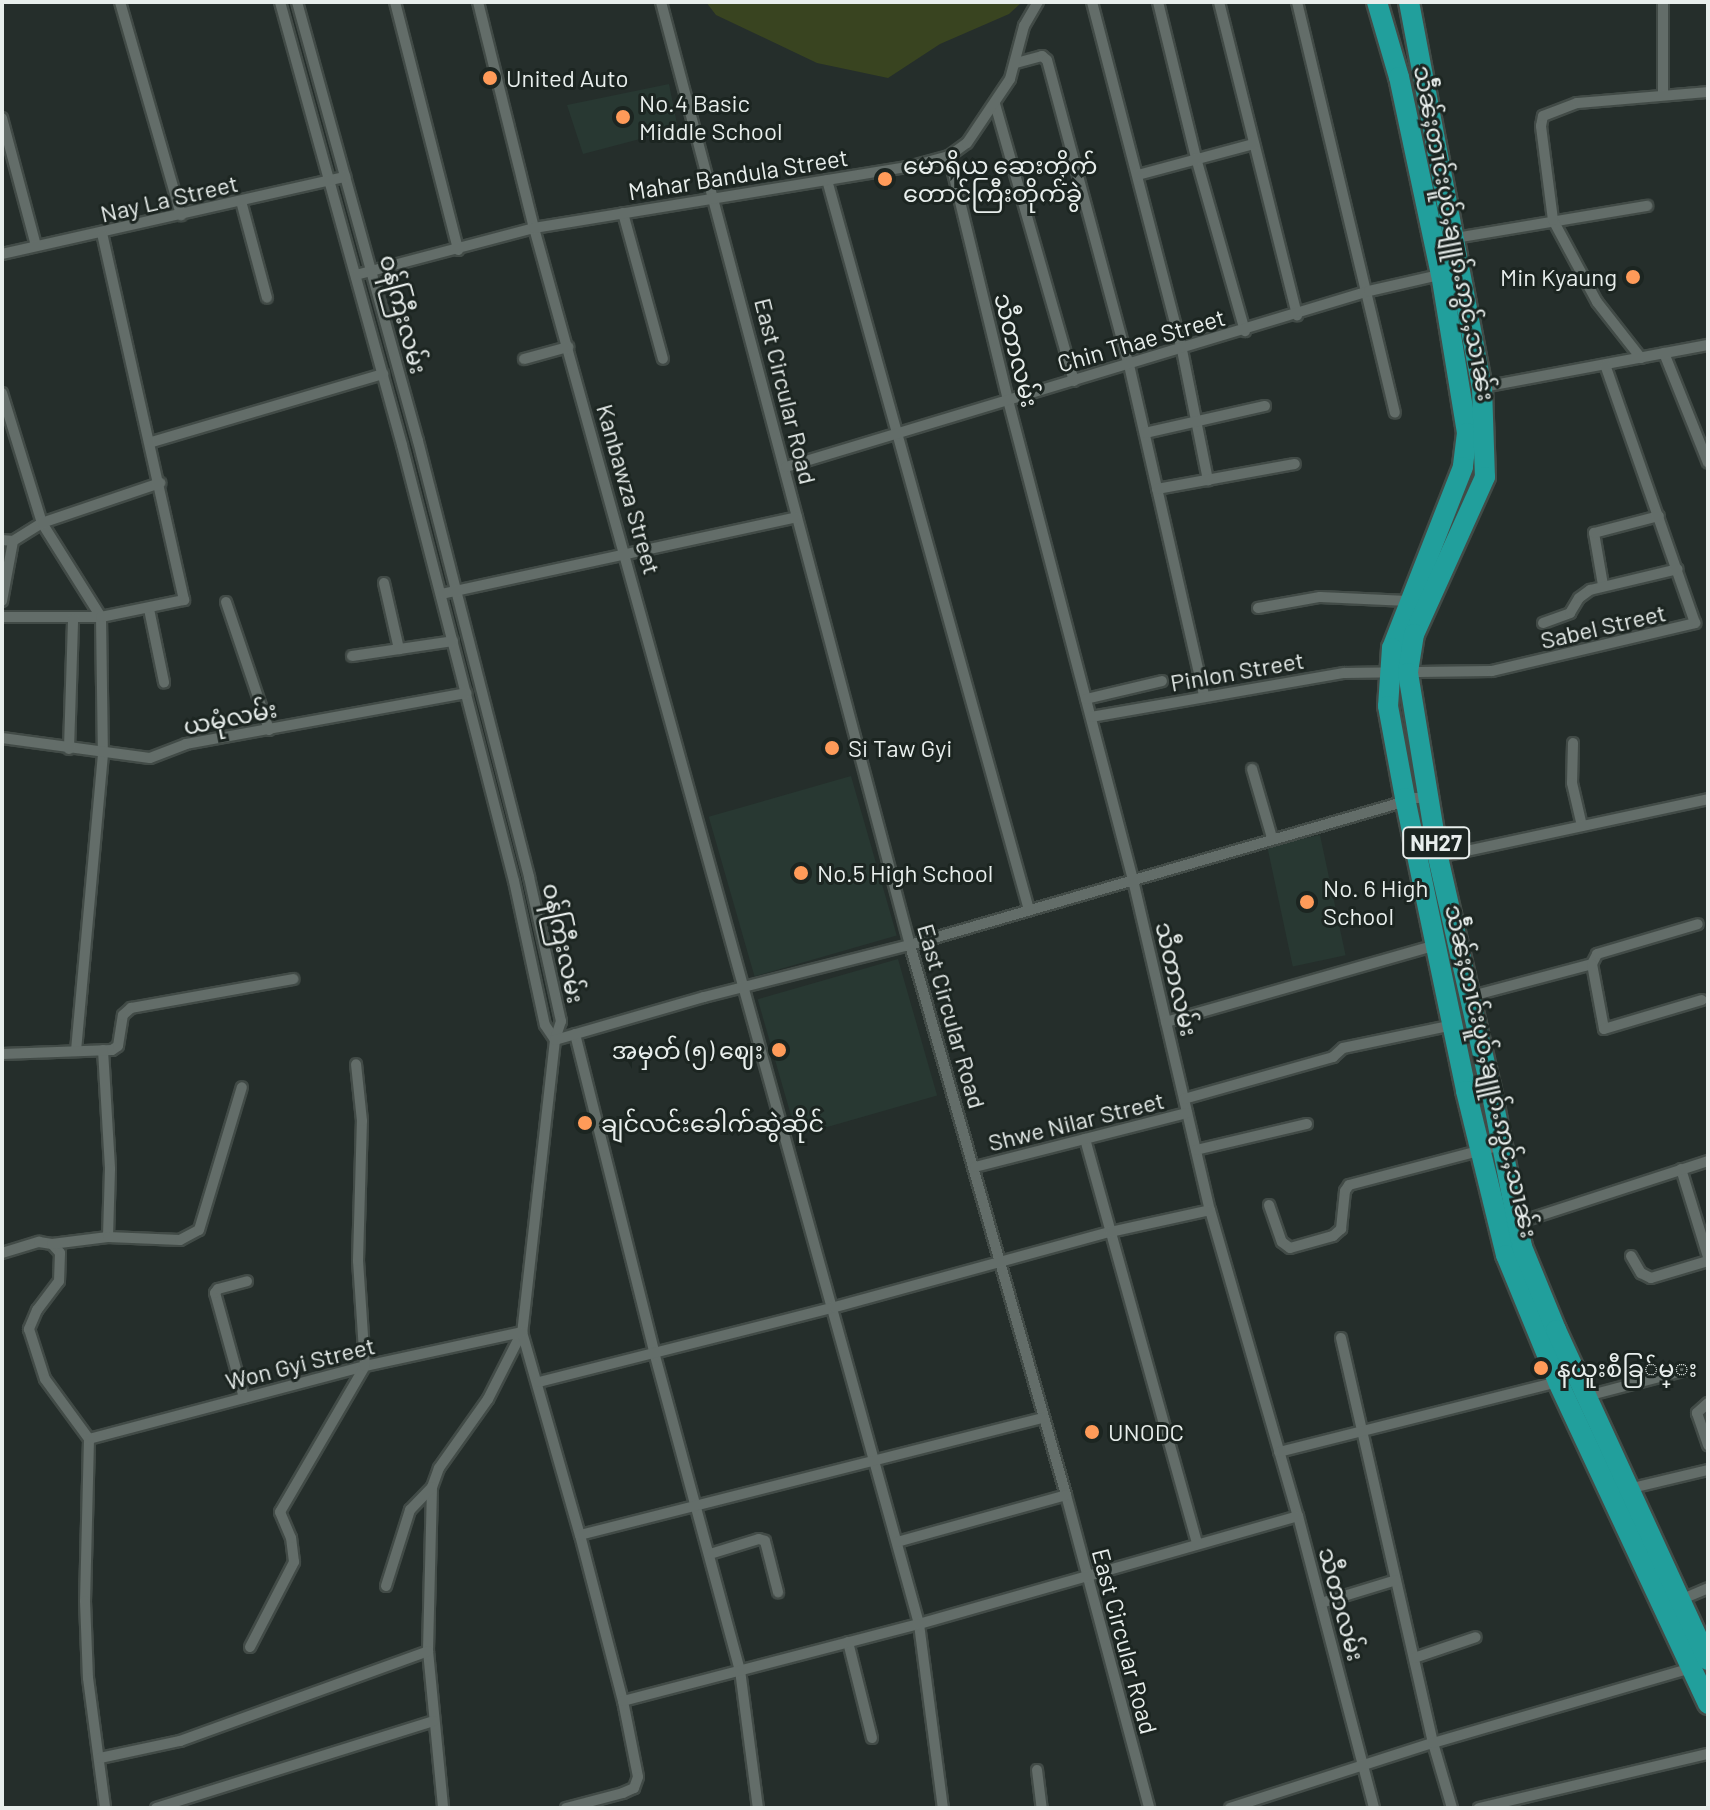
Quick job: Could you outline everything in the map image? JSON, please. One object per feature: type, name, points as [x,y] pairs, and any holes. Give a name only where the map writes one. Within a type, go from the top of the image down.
[{"type":"highway","name":"သဵႅၼ်ႈတၢင်းပူဝ်ႇၶျူၵ်ႉဢွင်ႇသၢၼ်း","points":[[1377,2],[1399,77],[1441,274],[1467,433],[1463,467],[1392,648],[1427,795],[1502,1145],[1508,1224]]},
{"type":"highway","name":"သဵႅၼ်ႈတၢင်းပူဝ်ႇၶျူၵ်ႉဢွင်ႇသၢၼ်း","points":[[1409,2],[1482,388],[1485,477],[1414,634],[1388,706],[1480,1150],[1508,1224],[1522,1247],[1568,1379],[1620,1491],[1703,1655]]},
{"type":"highway","name":"သဵႅၼ်ႈတၢင်းပူဝ်ႇၶျူၵ်ႉဢွင်ႇသၢၼ်း","points":[[1568,1379],[1587,1396],[1620,1491],[1680,1600],[1703,1655],[1708,1704]]},
{"type":"street","points":[[120,2],[181,215]]},
{"type":"street","name":"ဝန်ကြီးလမ်း","points":[[280,2],[441,594],[514,881],[545,1025],[555,1040]]},
{"type":"street","name":"ဝန်ကြီးလမ်း","points":[[297,2],[456,591],[547,953],[561,1021],[555,1040]]},
{"type":"street","points":[[395,2],[458,250]]},
{"type":"street","name":"Kanbawza Street","points":[[478,2],[534,228],[627,553],[742,987],[835,1307],[919,1624],[943,1808]]},
{"type":"street","name":"East Circular Road","points":[[661,2],[910,945],[1066,1495],[1149,1808]]},
{"type":"street","name":"Mahar Bandula Street","points":[[356,275],[534,228],[912,166],[949,156],[967,143],[995,104],[1016,63],[1024,26],[1038,2]]},
{"type":"street","points":[[1092,2],[1182,350],[1208,480]]},
{"type":"street","points":[[1158,2],[1196,158],[1245,331]]},
{"type":"street","points":[[1219,2],[1297,315]]},
{"type":"street","points":[[1297,2],[1369,291],[1395,412]]},
{"type":"street","points":[[1663,2],[1663,95]]},
{"type":"street","points":[[1016,63],[1042,56],[1047,60],[1129,365],[1204,696]]},
{"type":"street","points":[[1641,358],[1597,302],[1553,220],[1541,126],[1543,116],[1577,103],[1708,92]]},
{"type":"street","points":[[995,104],[1074,381]]},
{"type":"street","points":[[2,118],[36,246]]},
{"type":"street","points":[[1138,175],[1254,144]]},
{"type":"street","name":"သီတာလမ်း","points":[[949,156],[1008,400],[1133,880],[1210,1210],[1298,1516],[1374,1808]]},
{"type":"street","name":"Nay La Street","points":[[2,254],[345,177]]},
{"type":"street","points":[[827,180],[1029,910]]},
{"type":"street","points":[[241,201],[267,298]]},
{"type":"street","points":[[1455,238],[1647,206]]},
{"type":"street","points":[[623,213],[663,359]]},
{"type":"street","points":[[2,617],[101,617],[184,600],[152,442],[102,234]]},
{"type":"street","name":"Chin Thae Street","points":[[786,467],[897,431],[1245,331],[1369,291],[1462,272]]},
{"type":"street","points":[[1461,390],[1708,345]]},
{"type":"street","points":[[524,359],[568,347]]},
{"type":"street","points":[[1664,353],[1708,463]]},
{"type":"street","name":"Sabel Street","points":[[1399,672],[1492,671],[1685,628],[1695,623],[1605,365]]},
{"type":"street","points":[[152,442],[383,374]]},
{"type":"street","points":[[2,393],[42,523],[101,617],[103,754],[76,1050]]},
{"type":"street","points":[[1145,433],[1265,406]]},
{"type":"street","points":[[1157,489],[1295,464]]},
{"type":"street","points":[[2,601],[7,540],[42,523],[160,483]]},
{"type":"street","points":[[1603,585],[1594,533],[1659,516]]},
{"type":"street","points":[[441,594],[797,517]]},
{"type":"street","points":[[1543,623],[1570,613],[1579,598],[1603,585],[1678,569]]},
{"type":"street","points":[[384,583],[399,649]]},
{"type":"street","points":[[1258,608],[1320,597],[1408,601]]},
{"type":"street","points":[[226,602],[269,730]]},
{"type":"street","points":[[149,609],[164,682]]},
{"type":"street","points":[[69,749],[73,619]]},
{"type":"street","points":[[352,656],[453,641]]},
{"type":"street","name":"Pinlon Street","points":[[1091,717],[1344,673],[1399,672]]},
{"type":"street","points":[[1086,699],[1162,681]]},
{"type":"street","name":"ယမုံလမ်း","points":[[2,738],[150,758],[186,744],[466,693]]},
{"type":"street","points":[[1573,743],[1572,783],[1582,826]]},
{"type":"street","points":[[1252,769],[1272,838]]},
{"type":"street","points":[[443,1808],[428,1651],[432,1487],[439,1468],[488,1399],[522,1332],[555,1040],[742,987],[910,945],[1405,798],[1427,795]]},
{"type":"street","points":[[1438,857],[1708,799]]},
{"type":"street","points":[[1698,924],[1597,954],[1592,964],[1604,1029],[1702,1000]]},
{"type":"street","points":[[1166,1022],[1437,945]]},
{"type":"street","points":[[1468,997],[1592,964]]},
{"type":"street","points":[[2,1054],[117,1049],[119,1026],[131,1008],[293,979]]},
{"type":"street","points":[[1184,1099],[1333,1057],[1343,1048],[1453,1025]]},
{"type":"street","points":[[575,1034],[654,1352],[740,1670],[758,1808]]},
{"type":"street","points":[[103,1050],[110,1169],[108,1237]]},
{"type":"street","points":[[250,1647],[294,1562],[291,1538],[280,1512],[365,1366],[358,1261],[362,1121],[356,1064]]},
{"type":"street","points":[[2,1253],[39,1242],[52,1244],[108,1237],[180,1240],[199,1230],[242,1087]]},
{"type":"street","name":"Shwe Nilar Street","points":[[975,1167],[1187,1113]]},
{"type":"street","points":[[1196,1150],[1307,1124]]},
{"type":"street","points":[[1085,1139],[1197,1544]]},
{"type":"street","points":[[1269,1205],[1282,1242],[1290,1248],[1333,1236],[1341,1229],[1345,1191],[1349,1185],[1502,1145]]},
{"type":"street","points":[[1508,1224],[1708,1161]]},
{"type":"street","points":[[1631,1256],[1641,1273],[1651,1278],[1708,1259],[1681,1169]]},
{"type":"street","points":[[539,1382],[835,1307],[1110,1232],[1210,1210]]},
{"type":"street","points":[[52,1244],[60,1253],[62,1267],[59,1281],[31,1321],[31,1343],[45,1379],[89,1439],[85,1601],[88,1678],[105,1808]]},
{"type":"street","points":[[244,1398],[215,1293],[218,1289],[247,1281]]},
{"type":"street","points":[[522,1332],[539,1382],[580,1535],[623,1701],[638,1777],[634,1788],[566,1808]]},
{"type":"street","name":"Won Gyi Street","points":[[89,1439],[365,1366],[522,1332]]},
{"type":"street","points":[[1341,1338],[1433,1743],[1452,1808]]},
{"type":"street","points":[[1587,1396],[1686,1370]]},
{"type":"street","points":[[1279,1452],[1568,1379]]},
{"type":"street","points":[[1708,1403],[1697,1413],[1708,1445]]},
{"type":"street","points":[[580,1535],[1043,1418]]},
{"type":"street","points":[[1620,1491],[1708,1470]]},
{"type":"street","points":[[386,1586],[410,1510],[432,1487]]},
{"type":"street","points":[[897,1542],[1066,1495]]},
{"type":"street","points":[[623,1701],[919,1624],[1298,1516]]},
{"type":"street","points":[[710,1554],[759,1539],[765,1541],[778,1592]]},
{"type":"street","points":[[1321,1603],[1396,1580]]},
{"type":"street","points":[[1680,1600],[1708,1588]]},
{"type":"street","points":[[1414,1658],[1476,1637]]},
{"type":"street","points":[[848,1642],[872,1738]]},
{"type":"street","points":[[100,1758],[180,1741],[428,1651]]},
{"type":"street","points":[[1230,1808],[1703,1655]]},
{"type":"street","points":[[156,1808],[434,1721]]},
{"type":"street","points":[[1479,1808],[1708,1754]]},
{"type":"street","points":[[1037,1770],[1042,1808]]},
{"type":"shaded area","name":"No.4 Basic Middle School","points":[[669,84],[678,129],[583,154],[567,105]]},
{"type":"shaded area","name":"No.5 High School","points":[[851,776],[897,936],[754,976],[709,817]]},
{"type":"shaded area","name":"No. 6 High School","points":[[1320,835],[1346,955],[1293,967],[1267,846]]},
{"type":"shaded area","points":[[898,959],[937,1095],[797,1136],[758,999]]},
{"type":"green space","points":[[706,2],[1022,2],[1009,14],[940,44],[888,78],[817,63],[716,15]]},
{"type":"place","name":"United Auto","points":[[490,78]]},
{"type":"place","name":"No.4 Basic Middle School","points":[[623,117]]},
{"type":"place","name":"မောရိယ ဆေးတိုက် တောင်ကြီးတိုက်ခွဲ","points":[[885,179]]},
{"type":"place","name":"Min Kyaung","points":[[1633,277]]},
{"type":"place","name":"Si Taw Gyi","points":[[832,748]]},
{"type":"place","name":"No.5 High School","points":[[801,873]]},
{"type":"place","name":"No. 6 High School","points":[[1307,902]]},
{"type":"place","name":"အမှတ် (၅) ဈေး","points":[[779,1050]]},
{"type":"place","name":"ချင်လင်းခေါက်ဆွဲဆိုင်","points":[[585,1123]]},
{"type":"place","name":"နယူးစီခြ်မ္း","points":[[1541,1368]]},
{"type":"place","name":"UNODC","points":[[1092,1432]]}]
